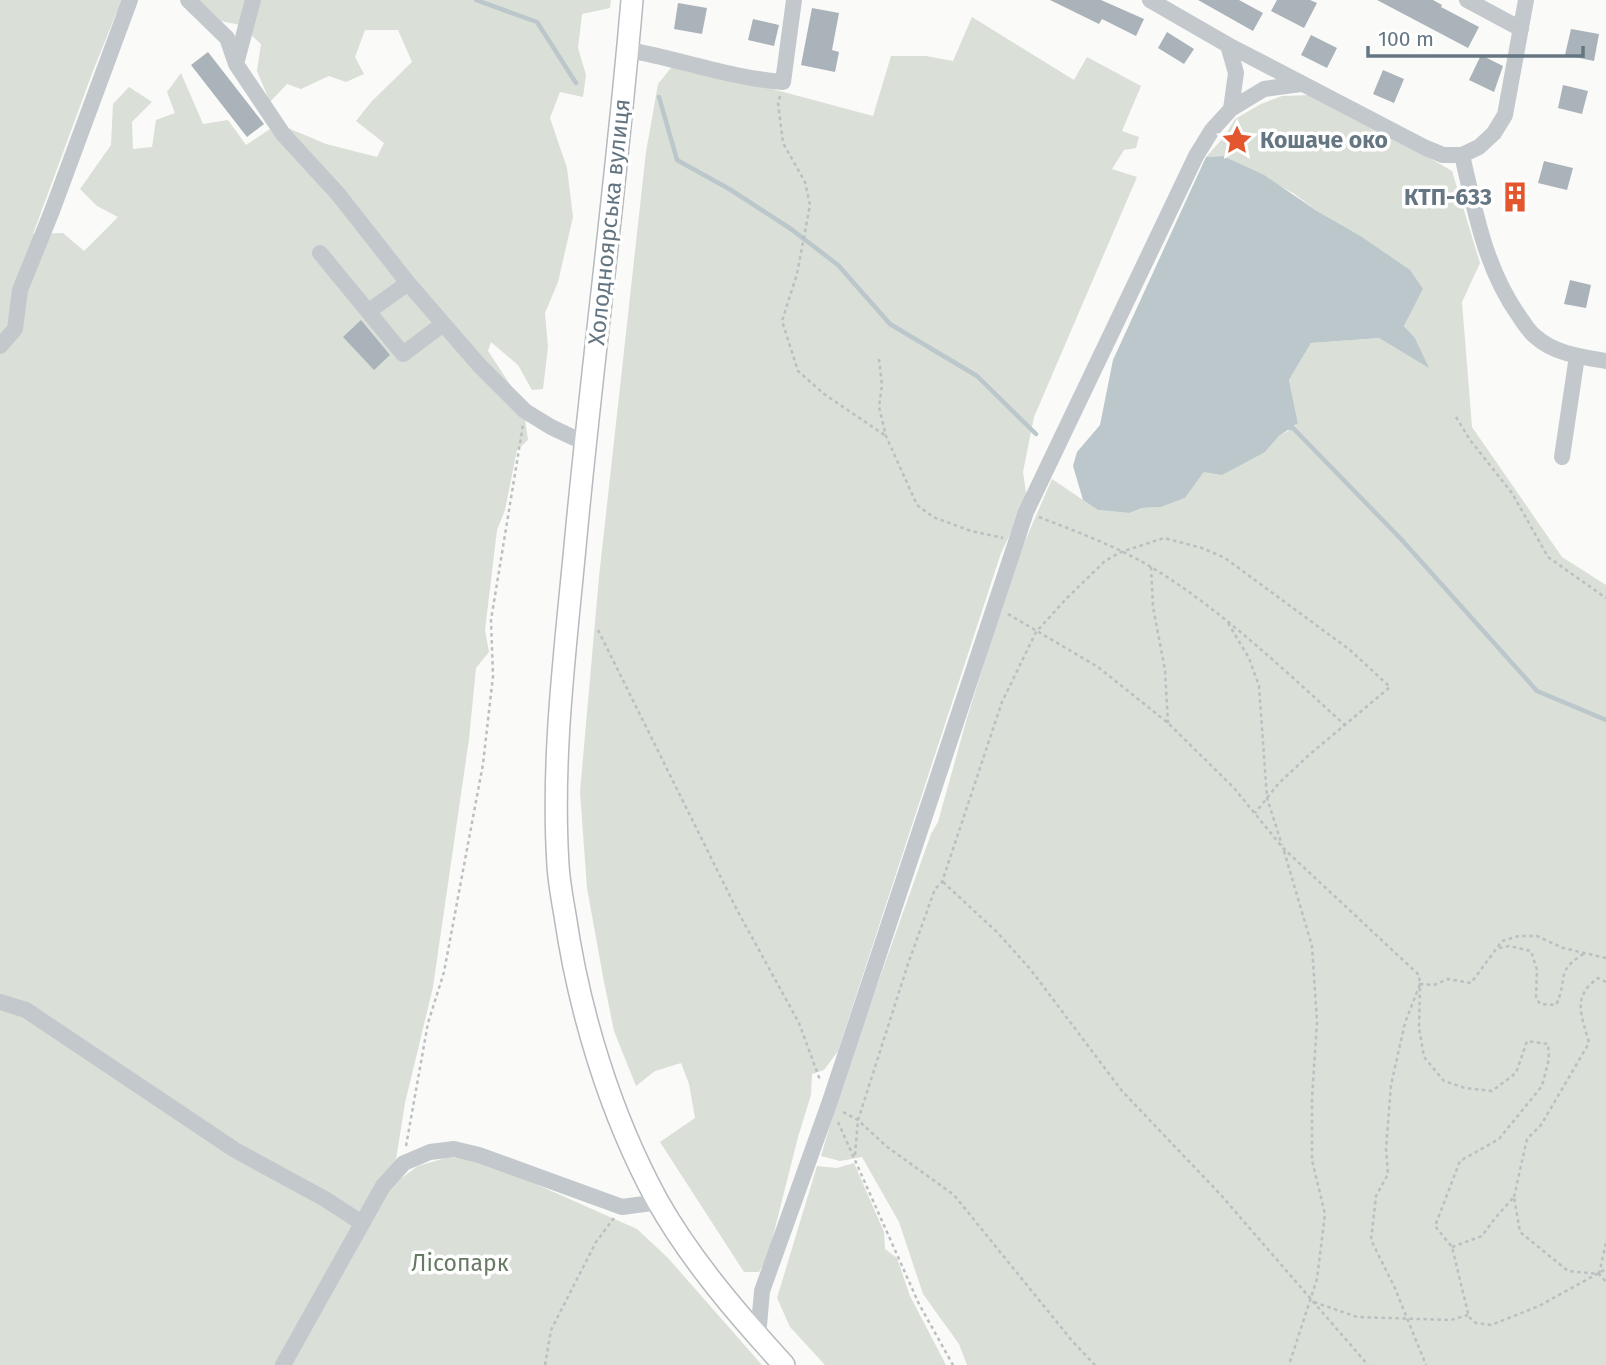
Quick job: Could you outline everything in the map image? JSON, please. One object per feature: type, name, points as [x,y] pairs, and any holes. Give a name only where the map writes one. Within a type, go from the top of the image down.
[{"type":"main road","name":"Холодноярська вулиця","points":[[632,0],[585,443],[556,766],[558,867],[570,950],[586,1021],[624,1130],[659,1202],[691,1250],[758,1337],[784,1365]]},
{"type":"street","points":[[0,346],[15,329],[20,290],[57,199],[130,0]]},
{"type":"street","points":[[188,0],[227,38],[236,64],[283,134],[338,194],[408,283],[479,365],[525,411],[585,443]]},
{"type":"street","points":[[236,64],[253,0]]},
{"type":"street","points":[[628,50],[758,80],[783,82],[794,0]]},
{"type":"street","points":[[1150,0],[1227,45],[1443,155],[1462,155],[1479,147],[1494,133],[1505,115],[1526,0]]},
{"type":"street","points":[[1467,0],[1521,29]]},
{"type":"street","points":[[1227,45],[1236,73],[1231,109]]},
{"type":"street","points":[[758,1337],[762,1292],[829,1104],[1026,512],[1196,156],[1212,130],[1231,109],[1264,89],[1301,84]]},
{"type":"street","points":[[1462,155],[1486,254],[1507,299],[1535,337],[1556,349],[1606,361]]},
{"type":"street","points":[[320,253],[403,354],[443,324]]},
{"type":"street","points":[[369,312],[408,283]]},
{"type":"street","points":[[1562,457],[1577,356]]},
{"type":"street","points":[[0,1002],[26,1010],[235,1150],[325,1199],[362,1223]]},
{"type":"street","points":[[283,1365],[383,1186],[404,1163],[430,1152],[454,1149],[479,1155],[622,1207],[659,1202]]},
{"type":"path","points":[[783,82],[778,103],[783,143],[805,182],[810,205],[797,274],[782,321],[798,371],[824,394],[886,436]]},
{"type":"path","points":[[879,359],[882,385],[880,407],[886,436],[916,506],[933,517],[971,531],[1002,538],[1019,533]]},
{"type":"path","points":[[404,1163],[428,1023],[444,972],[483,764],[494,676],[491,620],[525,411]]},
{"type":"path","points":[[1456,417],[1470,440],[1512,493],[1548,557],[1606,598]]},
{"type":"path","points":[[1026,512],[1121,552],[1151,567],[1190,593],[1346,726]]},
{"type":"path","points":[[855,1155],[858,1120],[912,951],[935,890],[942,882],[1002,702],[1036,632],[1096,570],[1121,552],[1164,538],[1202,548],[1225,558],[1350,650],[1390,687],[1279,783],[1255,813]]},
{"type":"path","points":[[1151,567],[1153,607],[1165,670],[1168,723]]},
{"type":"path","points":[[994,608],[1098,667],[1168,723],[1234,788],[1283,848],[1419,975],[1419,1028],[1424,1058],[1444,1081],[1465,1088],[1492,1091],[1516,1073],[1527,1041],[1548,1044],[1549,1059],[1542,1086],[1499,1139],[1460,1161],[1435,1226],[1452,1247],[1468,1315],[1476,1323],[1491,1325],[1539,1306],[1600,1275],[1606,1269]]},
{"type":"path","points":[[1228,623],[1249,658],[1259,686],[1267,798],[1312,946],[1317,1022],[1312,1098],[1312,1160],[1325,1214],[1317,1279],[1289,1365]]},
{"type":"path","points":[[598,631],[737,910],[799,1023],[829,1104],[855,1155],[919,1304],[953,1365]]},
{"type":"path","points":[[942,882],[1007,942],[1122,1091],[1220,1194],[1368,1365]]},
{"type":"path","points":[[1420,984],[1434,985],[1448,979],[1471,983],[1502,942],[1519,936],[1537,936],[1563,948],[1606,958]]},
{"type":"path","points":[[1496,948],[1509,946],[1531,951],[1537,970],[1536,998],[1540,1004],[1547,1005],[1556,1005],[1563,973],[1570,962],[1586,953]]},
{"type":"path","points":[[1606,982],[1598,978],[1585,987],[1579,1005],[1589,1043],[1541,1125],[1527,1139],[1514,1197],[1520,1232],[1568,1271],[1600,1275],[1606,1282]]},
{"type":"path","points":[[1420,984],[1405,1023],[1391,1085],[1386,1149],[1388,1174],[1376,1196],[1371,1240],[1394,1286],[1426,1365]]},
{"type":"path","points":[[829,1104],[858,1120],[886,1146],[954,1195],[1073,1342],[1096,1365]]},
{"type":"path","points":[[1452,1247],[1482,1236],[1514,1197]]},
{"type":"path","points":[[545,1365],[551,1330],[596,1242],[622,1207]]},
{"type":"path","points":[[1600,1275],[1606,1244]]},
{"type":"path","points":[[1311,1301],[1357,1317],[1451,1320],[1468,1315]]},
{"type":"green space","name":"Лісопарк","points":[[0,0],[124,0],[93,71],[33,234],[63,233],[84,251],[118,217],[97,206],[80,189],[111,145],[113,104],[129,87],[152,102],[132,122],[133,149],[152,147],[156,120],[175,113],[167,92],[181,73],[203,124],[228,120],[246,145],[270,129],[288,128],[326,144],[377,157],[384,143],[356,121],[372,101],[412,62],[398,30],[365,30],[355,57],[364,74],[346,82],[329,76],[301,89],[287,84],[270,102],[257,71],[261,44],[240,25],[221,21],[198,0],[611,0],[610,8],[582,14],[578,48],[586,75],[583,97],[560,92],[550,118],[567,168],[573,217],[558,282],[545,313],[548,347],[543,389],[532,390],[518,365],[491,342],[488,351],[523,404],[528,440],[517,450],[505,510],[497,530],[485,630],[489,652],[476,668],[469,739],[433,987],[405,1103],[392,1185],[418,1166],[449,1157],[486,1162],[637,1229],[668,1258],[762,1365],[0,1365]]},
{"type":"green space","points":[[972,17],[1074,80],[1087,57],[1141,86],[1122,131],[1139,137],[1136,148],[1124,150],[1112,169],[1137,177],[1034,417],[1023,472],[1027,499],[1001,553],[838,1051],[824,1070],[812,1074],[811,1095],[768,1256],[759,1272],[744,1272],[660,1142],[695,1118],[689,1084],[681,1063],[655,1071],[636,1086],[614,1031],[587,888],[580,792],[599,577],[646,152],[658,84],[675,63],[873,116],[891,56],[926,56],[953,61]]},
{"type":"green space","points":[[1309,95],[1379,129],[1452,171],[1480,263],[1462,302],[1472,427],[1562,557],[1606,585],[1606,1365],[967,1365],[959,1344],[923,1294],[899,1222],[862,1157],[840,1161],[821,1156],[843,1081],[931,834],[938,822],[1015,564],[1052,479],[1098,510],[1129,513],[1142,508],[1161,507],[1185,498],[1204,472],[1265,452],[1279,436],[1293,428],[1298,422],[1289,380],[1311,343],[1379,338],[1428,367],[1415,338],[1404,326],[1423,289],[1359,235],[1317,211],[1293,193],[1223,156],[1206,157],[1224,137],[1235,119],[1282,96]]},
{"type":"green space","points":[[854,1163],[884,1232],[885,1249],[897,1258],[910,1296],[946,1365],[825,1365],[790,1327],[777,1298],[817,1166],[837,1168]]},
{"type":"shaded area","points":[[1223,156],[1264,175],[1410,270],[1423,289],[1404,326],[1415,338],[1429,368],[1379,338],[1311,343],[1289,380],[1298,423],[1279,436],[1265,452],[1222,475],[1204,472],[1185,498],[1161,507],[1142,508],[1129,513],[1098,510],[1083,500],[1073,466],[1077,452],[1100,425],[1113,360],[1206,157]]},
{"type":"building","points":[[1050,0],[1101,0],[1144,19],[1136,36],[1102,19],[1099,24]]},
{"type":"building","points":[[1198,0],[1239,0],[1263,13],[1253,31]]},
{"type":"building","points":[[1277,0],[1310,0],[1317,3],[1304,28],[1271,11]]},
{"type":"building","points":[[1377,0],[1433,0],[1479,27],[1468,48]]},
{"type":"building","points":[[678,3],[707,8],[702,34],[674,29]]},
{"type":"building","points":[[812,8],[839,13],[832,50],[839,52],[835,72],[801,65]]},
{"type":"building","points":[[753,19],[779,25],[774,46],[748,40]]},
{"type":"building","points":[[1571,29],[1599,34],[1594,61],[1565,55]]},
{"type":"building","points":[[1167,32],[1194,49],[1184,64],[1158,48]]},
{"type":"building","points":[[1311,35],[1337,48],[1327,68],[1301,55]]},
{"type":"building","points":[[208,52],[264,124],[247,137],[191,65]]},
{"type":"building","points":[[1481,55],[1503,66],[1494,92],[1469,80]]},
{"type":"building","points":[[1383,70],[1404,79],[1394,103],[1373,94]]},
{"type":"building","points":[[1563,85],[1588,91],[1582,114],[1558,108]]},
{"type":"building","points":[[1544,161],[1573,168],[1567,190],[1538,183]]},
{"type":"building","points":[[1570,280],[1591,285],[1586,308],[1564,304]]},
{"type":"building","points":[[361,320],[390,355],[374,370],[343,337]]},
{"type":"waterway","points":[[476,0],[537,22],[576,83]]},
{"type":"waterway","points":[[659,97],[677,160],[731,190],[791,229],[838,265],[890,324],[977,376],[1036,434]]},
{"type":"waterway","points":[[1290,428],[1293,428],[1401,539],[1537,691],[1606,720]]},
{"type":"place","name":"Кошаче око","points":[[1237,140]]},
{"type":"place","name":"КТП-633","points":[[1515,197]]}]
